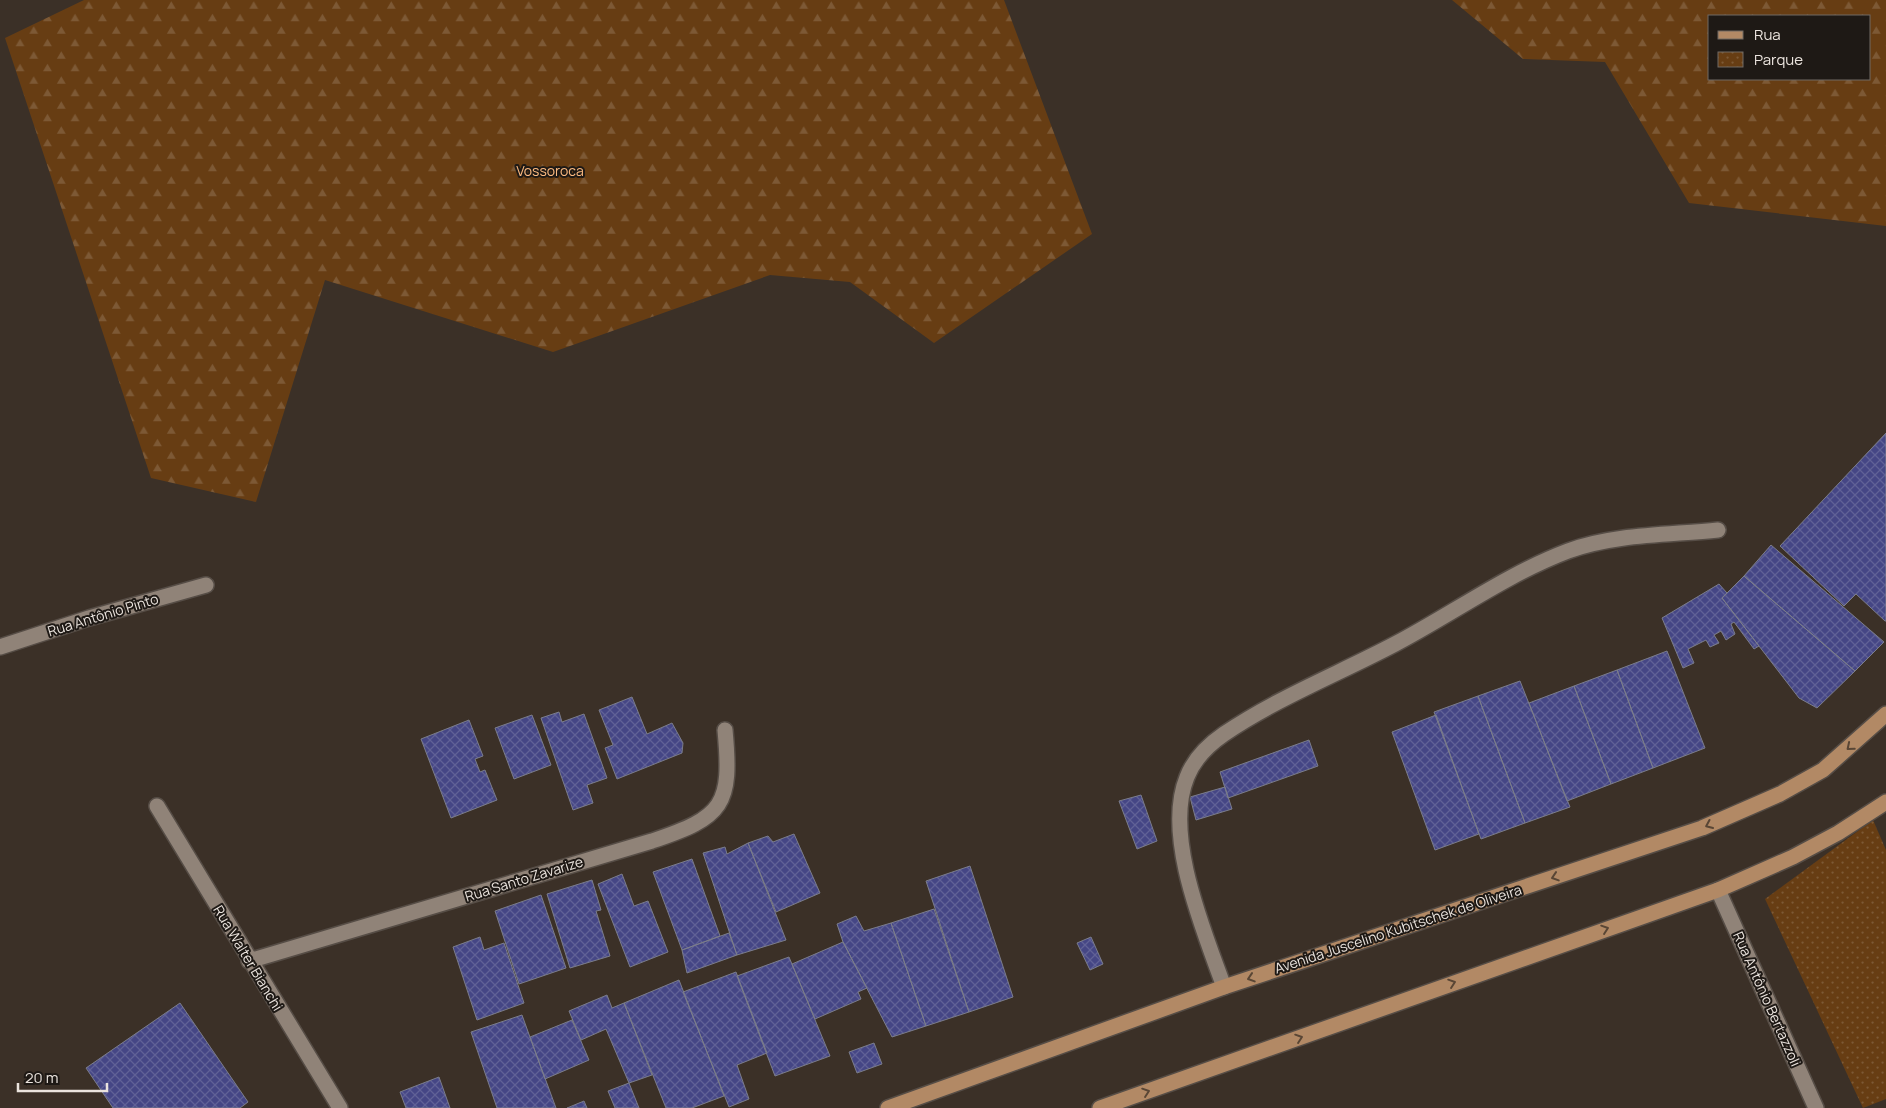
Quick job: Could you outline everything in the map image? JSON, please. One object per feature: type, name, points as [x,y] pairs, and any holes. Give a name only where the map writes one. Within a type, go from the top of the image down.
[{"type":"main road","name":"Avenida Juscelino Kubitschek de Oliveira","points":[[888,1108],[1224,987],[1702,828],[1780,794],[1823,770],[1886,714]]},
{"type":"main road","points":[[1100,1108],[1718,890],[1793,857],[1838,833],[1886,802]]},
{"type":"street","points":[[1224,987],[1192,895],[1181,825],[1186,779],[1200,755],[1211,744],[1250,719],[1395,644],[1540,563],[1592,544],[1718,530]]},
{"type":"street","name":"Rua Antônio Pinto","points":[[0,646],[89,618],[206,585]]},
{"type":"street","name":"Rua Santo Zavarize","points":[[249,961],[652,841],[689,827],[711,814],[723,796],[729,770],[725,730]]},
{"type":"street","name":"Rua Walter Bianchi","points":[[157,806],[249,961],[340,1108]]},
{"type":"street","name":"Rua Antônio Bertazzoli","points":[[1718,890],[1816,1108]]},
{"type":"green space","name":"Vossoroca","points":[[84,0],[1004,0],[1092,234],[934,343],[850,282],[770,275],[553,352],[325,280],[256,502],[151,478],[5,38]]},
{"type":"green space","points":[[1452,0],[1886,0],[1886,226],[1689,203],[1605,62],[1523,59]]},
{"type":"green space","points":[[1873,820],[1886,850],[1886,1099],[1863,1108],[1765,899]]},
{"type":"building","points":[[1886,433],[1885,621],[1856,594],[1844,606],[1780,546]]},
{"type":"building","points":[[1771,545],[1884,642],[1855,671],[1744,576]]},
{"type":"building","points":[[1744,576],[1855,671],[1817,708],[1799,698],[1722,598]]},
{"type":"building","points":[[1719,584],[1727,593],[1722,598],[1759,646],[1754,649],[1734,622],[1731,624],[1735,634],[1726,640],[1721,631],[1714,635],[1719,643],[1710,647],[1706,640],[1688,649],[1694,663],[1683,668],[1662,618]]},
{"type":"building","points":[[1667,651],[1705,748],[1653,768],[1617,670]]},
{"type":"building","points":[[1617,670],[1653,768],[1611,784],[1574,686]]},
{"type":"building","points":[[1520,681],[1570,807],[1525,823],[1478,696]]},
{"type":"building","points":[[1574,686],[1611,784],[1567,801],[1529,703]]},
{"type":"building","points":[[1478,696],[1525,823],[1481,839],[1434,712]]},
{"type":"building","points":[[632,697],[647,734],[672,723],[683,743],[682,753],[617,779],[605,748],[613,745],[599,710]]},
{"type":"building","points":[[559,712],[562,722],[584,714],[607,778],[587,785],[593,803],[573,810],[541,718]]},
{"type":"building","points":[[532,715],[551,765],[514,779],[495,728]]},
{"type":"building","points":[[1436,715],[1479,834],[1435,850],[1392,732]]},
{"type":"building","points":[[469,720],[483,756],[475,759],[480,772],[485,770],[497,800],[451,818],[421,739]]},
{"type":"building","points":[[1309,740],[1318,766],[1228,798],[1220,772]]},
{"type":"building","points":[[1225,787],[1232,809],[1196,820],[1190,797]]},
{"type":"building","points":[[1141,795],[1157,841],[1137,849],[1119,801]]},
{"type":"building","points":[[794,834],[820,893],[776,912],[748,843],[768,836],[773,842]]},
{"type":"building","points":[[748,843],[786,940],[737,955],[703,853],[725,847],[727,854]]},
{"type":"building","points":[[692,859],[720,936],[682,950],[653,872]]},
{"type":"building","points":[[970,866],[1013,997],[969,1012],[926,881]]},
{"type":"building","points":[[622,874],[634,906],[648,901],[668,952],[630,967],[598,884]]},
{"type":"building","points":[[592,880],[601,910],[596,911],[610,956],[570,968],[547,894]]},
{"type":"building","points":[[541,895],[566,968],[519,984],[495,911]]},
{"type":"building","points":[[934,909],[969,1012],[926,1026],[891,923]]},
{"type":"building","points":[[856,916],[864,931],[891,923],[926,1026],[892,1037],[843,942],[837,924]]},
{"type":"building","points":[[729,933],[737,955],[687,973],[682,950]]},
{"type":"building","points":[[480,937],[484,950],[504,943],[524,1003],[477,1020],[453,947]]},
{"type":"building","points":[[1091,937],[1103,964],[1090,970],[1077,943]]},
{"type":"building","points":[[843,942],[867,988],[858,992],[861,999],[815,1019],[792,964]]},
{"type":"building","points":[[789,957],[830,1056],[775,1076],[737,976]]},
{"type":"building","points":[[736,972],[767,1053],[737,1065],[749,1099],[729,1107],[683,992]]},
{"type":"building","points":[[679,980],[724,1096],[692,1108],[666,1108],[624,1003]]},
{"type":"building","points":[[607,995],[612,1008],[624,1003],[652,1075],[629,1083],[606,1029],[581,1040],[569,1011]]},
{"type":"building","points":[[180,1003],[248,1102],[240,1108],[113,1108],[86,1068]]},
{"type":"building","points":[[522,1015],[556,1108],[497,1108],[471,1032]]},
{"type":"building","points":[[572,1020],[589,1060],[545,1079],[530,1037]]},
{"type":"building","points":[[874,1043],[882,1064],[857,1073],[849,1052]]},
{"type":"building","points":[[439,1077],[450,1108],[406,1108],[400,1092]]},
{"type":"building","points":[[629,1083],[639,1108],[615,1108],[608,1091]]},
{"type":"building","points":[[584,1101],[587,1108],[567,1108]]}]
